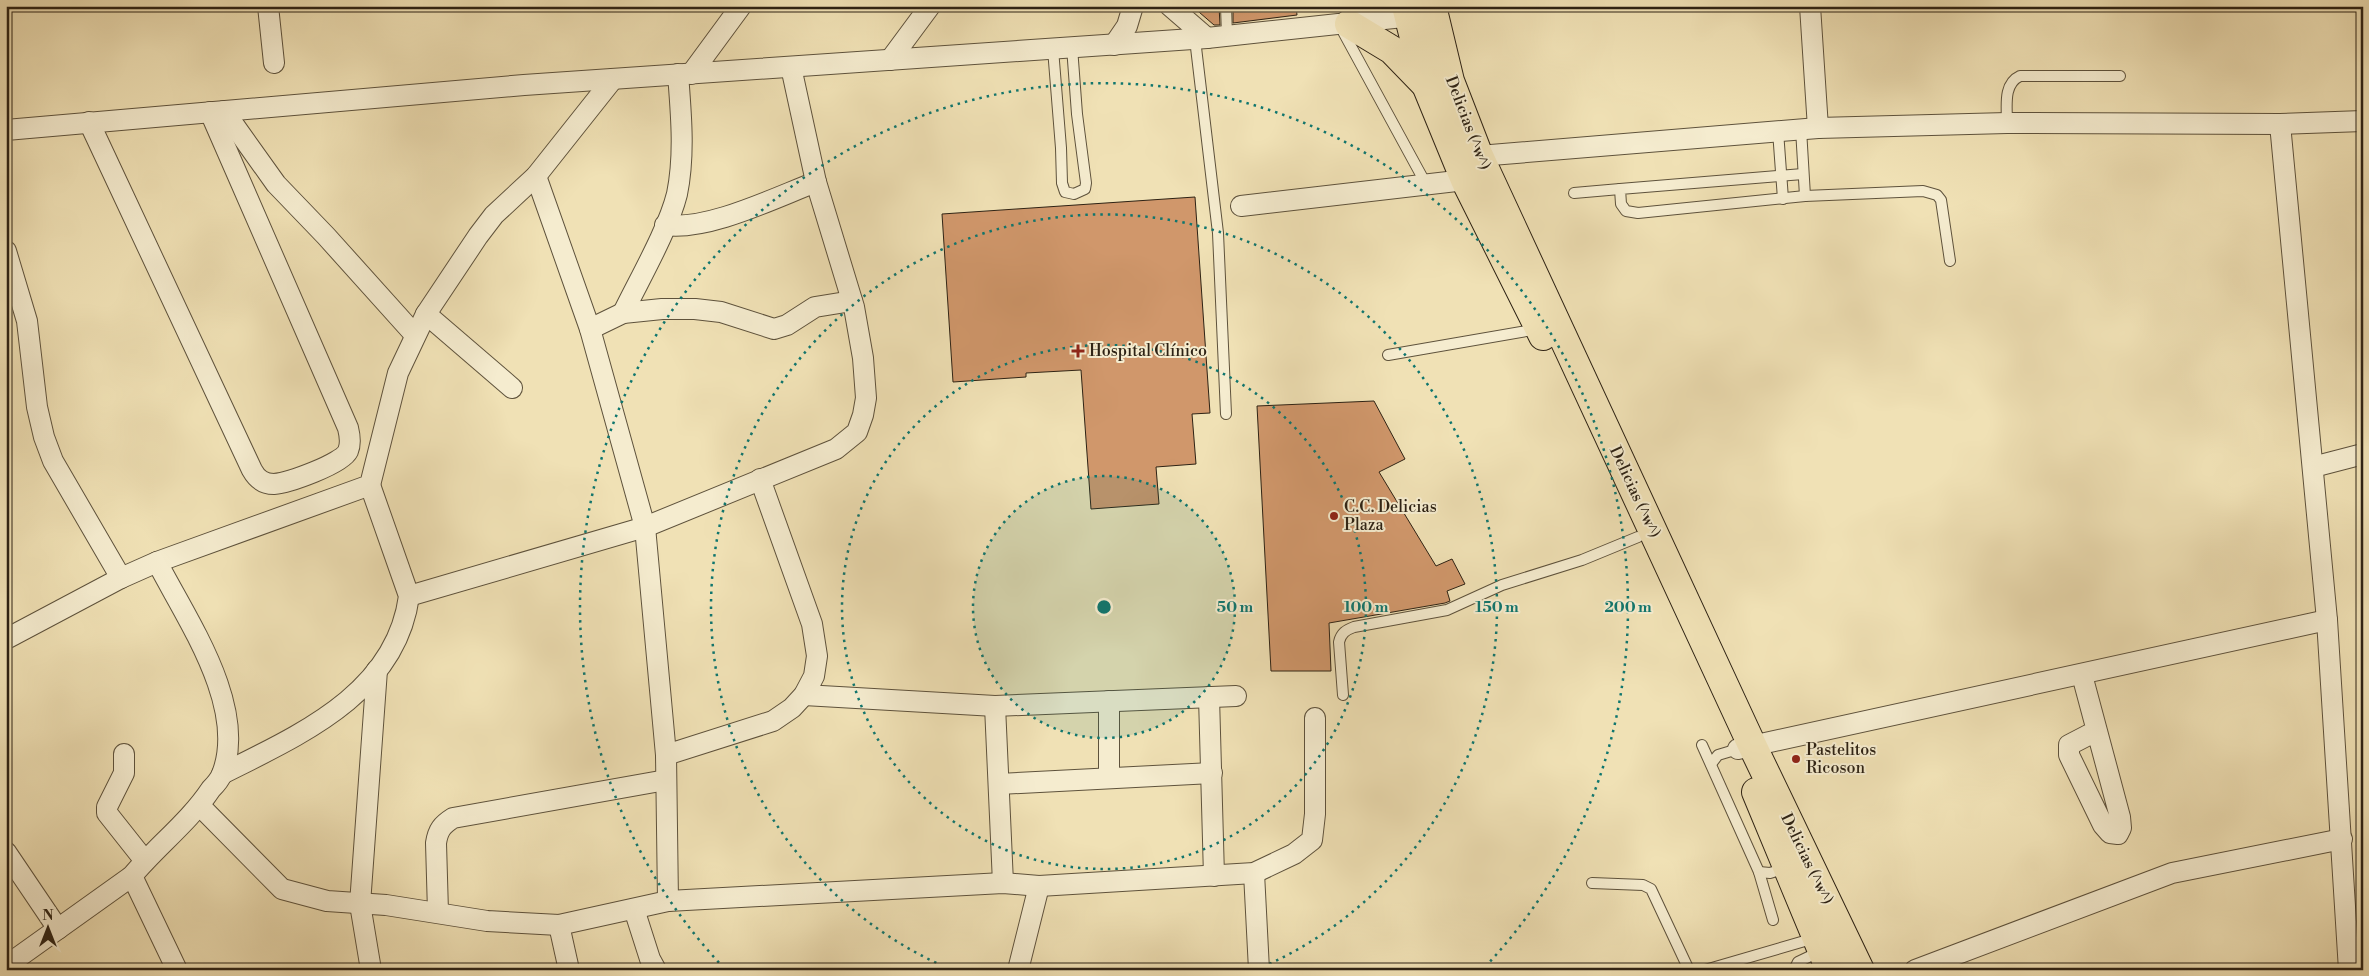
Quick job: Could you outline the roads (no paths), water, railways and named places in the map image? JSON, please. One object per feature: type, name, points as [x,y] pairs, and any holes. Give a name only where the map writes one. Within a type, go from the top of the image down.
[{"type":"main road","name":"Delicias (^w^)","points":[[1420,11],[1426,84],[1465,180],[1638,536],[1860,970]]},
{"type":"main road","name":"Delicias (^w^)","points":[[1420,11],[1479,156],[1745,747],[1787,868],[1823,953]]},
{"type":"main road","points":[[1344,25],[1392,50],[1426,84]]},
{"type":"street","points":[[268,6],[274,63]]},
{"type":"street","points":[[623,313],[674,202],[679,177],[684,74],[741,6]]},
{"type":"street","points":[[890,60],[930,6]]},
{"type":"street","points":[[1114,44],[1127,26],[1133,6]]},
{"type":"street","points":[[1170,6],[1210,38]]},
{"type":"street","points":[[1810,6],[1810,128]]},
{"type":"street","points":[[6,130],[612,79],[1210,38],[1344,25],[1420,11]]},
{"type":"street","points":[[409,596],[645,527],[836,449],[856,432],[863,415],[866,398],[863,358],[852,301],[816,182],[791,67]]},
{"type":"street","points":[[222,774],[306,732],[328,717],[357,693],[377,670],[398,633],[407,609],[409,596],[370,485],[394,387],[415,335],[426,314],[478,236],[494,215],[536,176],[612,79]]},
{"type":"street","points":[[90,122],[252,470],[257,478],[263,482],[274,484],[342,459],[348,452],[350,439],[348,428],[217,111]]},
{"type":"street","points":[[217,111],[276,184],[326,236],[415,335]]},
{"type":"street","points":[[1479,156],[1810,128],[2007,123],[2280,124],[2363,122]]},
{"type":"street","points":[[2280,124],[2327,620],[2349,970]]},
{"type":"street","points":[[536,176],[590,329],[645,527],[666,756],[668,901]]},
{"type":"street","points":[[1241,206],[1465,180]]},
{"type":"street","points":[[665,225],[685,226],[705,223],[816,182]]},
{"type":"street","points":[[6,251],[27,321],[37,407],[44,437],[53,461],[121,578]]},
{"type":"street","points":[[590,329],[623,313],[662,309],[695,309],[721,312],[774,329],[787,325],[815,307],[852,301]]},
{"type":"street","points":[[426,314],[512,388]]},
{"type":"street","points":[[2313,467],[2363,454]]},
{"type":"street","points":[[666,756],[773,721],[792,708],[804,695],[814,676],[817,656],[812,624],[760,480]]},
{"type":"street","points":[[6,640],[121,578],[157,562],[370,485]]},
{"type":"street","points":[[6,966],[139,869],[200,806],[222,774],[226,752],[227,726],[220,687],[157,562]]},
{"type":"street","points":[[1745,747],[2082,676],[2327,620]]},
{"type":"street","points":[[371,970],[360,904],[377,670]]},
{"type":"street","points":[[2082,676],[2096,730]]},
{"type":"street","points":[[804,695],[995,706],[1236,696]]},
{"type":"street","points":[[1209,697],[1214,876]]},
{"type":"street","points":[[1109,701],[1109,778]]},
{"type":"street","points":[[995,706],[1002,883]]},
{"type":"street","points":[[200,806],[282,889],[328,901],[438,912],[488,921],[559,925],[668,901],[1002,883],[1039,886],[1254,874],[1294,854],[1312,840],[1315,814],[1315,718]]},
{"type":"street","points":[[124,754],[124,773],[107,807],[107,813],[139,869],[176,970]]},
{"type":"street","points":[[999,784],[1212,773]]},
{"type":"street","points":[[438,912],[437,838],[443,824],[453,818],[666,780]]},
{"type":"street","points":[[1915,970],[2172,873],[2342,839]]},
{"type":"street","points":[[6,852],[58,929]]},
{"type":"street","points":[[1254,874],[1259,970]]},
{"type":"street","points":[[1018,970],[1039,886]]},
{"type":"street","points":[[634,909],[656,970]]},
{"type":"street","points":[[559,925],[569,970]]},
{"type":"lane","points":[[1226,6],[1210,38],[1226,414]]},
{"type":"lane","points":[[1344,25],[1426,184]]},
{"type":"lane","points":[[1062,48],[1077,114],[1086,183],[1084,189],[1074,194],[1065,192],[1062,183],[1062,48]]},
{"type":"lane","points":[[2007,123],[2009,85],[2020,76],[2120,76]]},
{"type":"lane","points":[[1805,196],[1803,174],[1810,128]]},
{"type":"lane","points":[[1778,131],[1783,198]]},
{"type":"lane","points":[[1574,193],[1803,174]]},
{"type":"lane","points":[[1620,189],[1623,208],[1631,213],[1805,196],[1932,192],[1937,195],[1944,208],[1950,261]]},
{"type":"lane","points":[[1388,355],[1539,329]]},
{"type":"lane","points":[[1344,695],[1340,642],[1341,635],[1346,630],[1447,610],[1502,585],[1582,560],[1638,536]]},
{"type":"lane","points":[[1702,745],[1759,872],[1773,920]]},
{"type":"lane","points":[[1711,764],[1718,755],[1745,747]]},
{"type":"lane","points":[[1759,872],[1770,874],[1787,868]]},
{"type":"lane","points":[[1592,883],[1642,885],[1651,889],[1689,970]]},
{"type":"lane","points":[[1705,970],[1823,953]]},
{"type":"lane","points":[[1794,970],[1798,962],[1823,953]]},
{"type":"place","name":"Hospital Clínico","points":[[1078,351]]},
{"type":"place","name":"C.C. Delicias Plaza","points":[[1334,516]]},
{"type":"place","name":"Pastelitos Ricoson","points":[[1796,759]]}]
